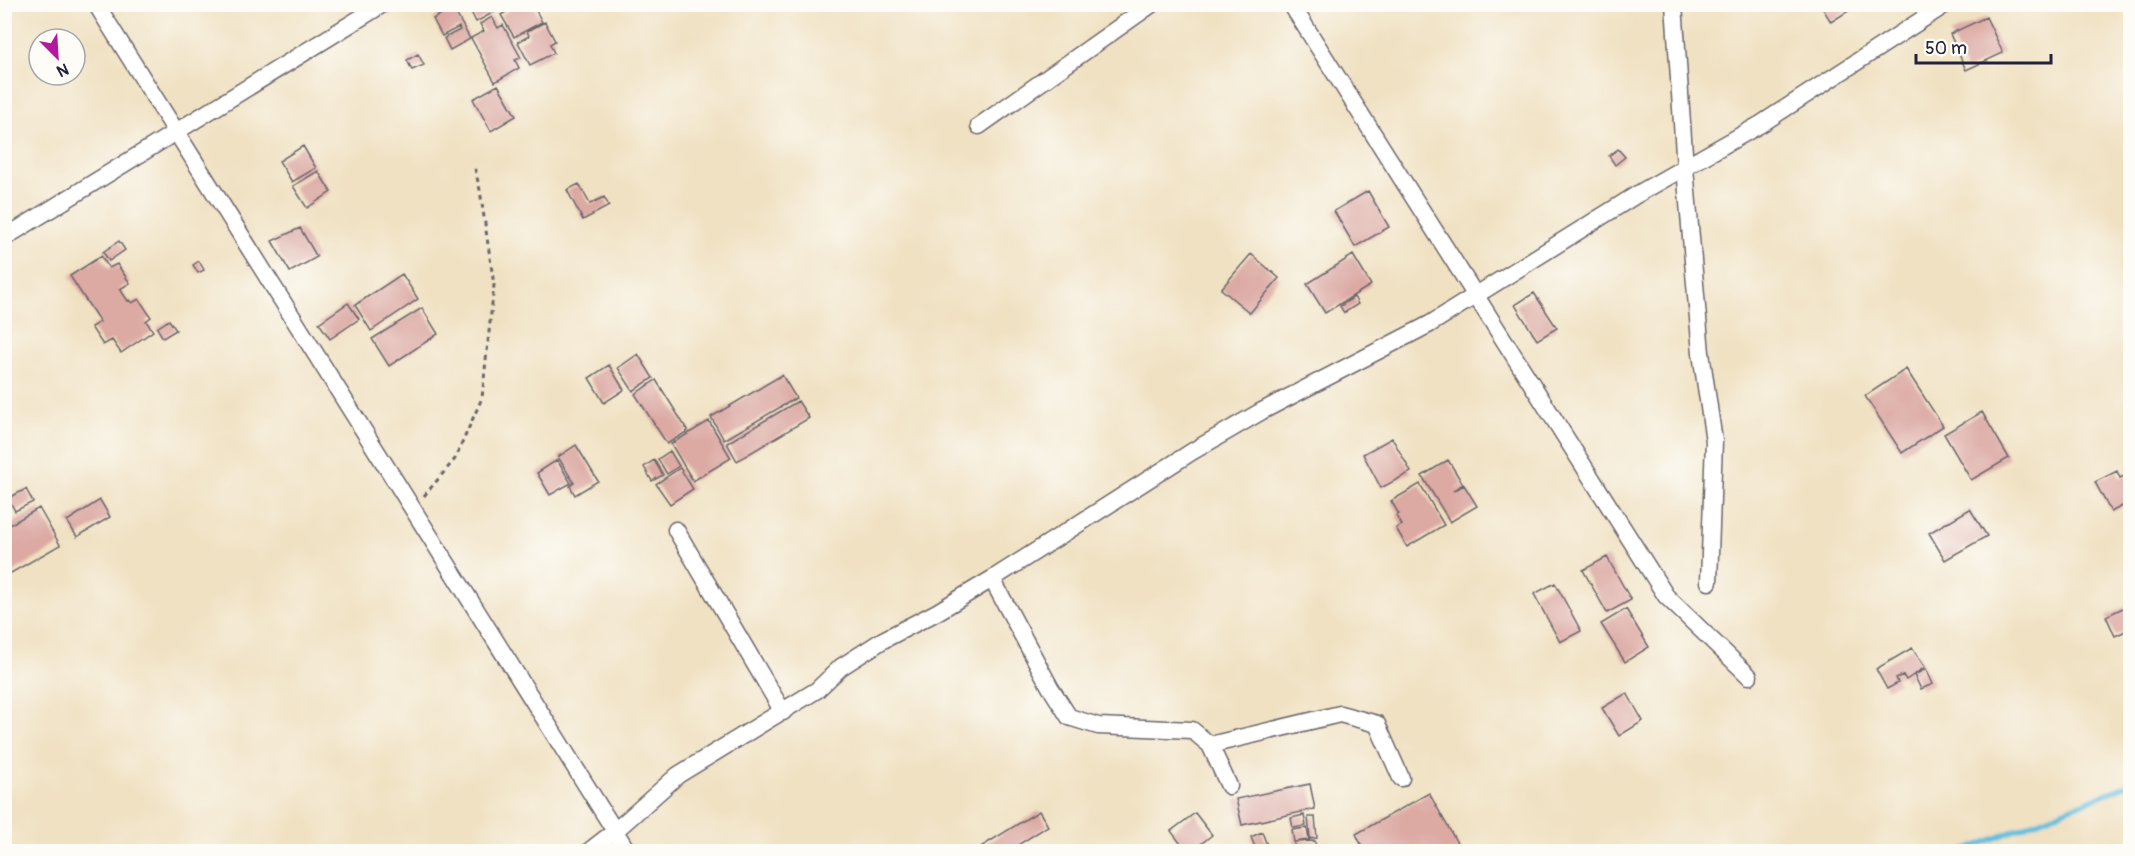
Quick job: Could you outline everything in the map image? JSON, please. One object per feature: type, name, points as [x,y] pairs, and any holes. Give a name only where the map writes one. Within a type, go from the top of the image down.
[{"type":"street","points":[[96,4],[628,852]]},
{"type":"street","points":[[4,238],[383,4]]},
{"type":"street","points":[[979,126],[1152,4]]},
{"type":"street","points":[[1291,4],[1666,596],[1749,676]]},
{"type":"street","points":[[1674,4],[1701,353],[1714,441],[1709,582]]},
{"type":"street","points":[[588,852],[678,775],[737,737],[818,690],[841,667],[883,640],[938,612],[1262,411],[1430,324],[1636,195],[1761,124],[1946,4]]},
{"type":"street","points":[[676,530],[783,712]]},
{"type":"street","points":[[992,579],[1050,687],[1069,717],[1098,726],[1192,730],[1210,745],[1229,786]]},
{"type":"street","points":[[1210,745],[1340,714],[1377,724],[1401,778]]},
{"type":"path","points":[[413,509],[455,459],[482,398],[495,285],[474,165]]},
{"type":"building","points":[[451,4],[470,39],[450,50],[444,38],[460,30],[459,27],[442,36],[433,19],[440,15],[437,9]]},
{"type":"building","points":[[470,4],[509,4],[476,22],[468,6]]},
{"type":"building","points":[[519,4],[524,4],[526,9],[533,5],[542,22],[514,37],[501,15]]},
{"type":"building","points":[[1820,4],[1846,4],[1850,10],[1831,22]]},
{"type":"building","points":[[492,17],[498,28],[503,25],[521,58],[515,60],[519,68],[495,82],[471,38],[484,31],[480,24]]},
{"type":"building","points":[[1986,17],[2003,53],[1966,70],[1950,34]]},
{"type":"building","points":[[545,22],[555,41],[550,44],[554,53],[530,65],[518,42],[529,36],[527,31]]},
{"type":"building","points":[[418,54],[424,65],[412,70],[407,60]]},
{"type":"building","points":[[498,85],[516,116],[491,131],[473,99]]},
{"type":"building","points":[[303,146],[316,168],[292,182],[279,161]]},
{"type":"building","points":[[1618,149],[1625,157],[1615,165],[1609,156]]},
{"type":"building","points":[[318,171],[331,192],[307,208],[293,186]]},
{"type":"building","points":[[579,184],[590,204],[604,197],[609,206],[583,220],[567,190]]},
{"type":"building","points":[[1368,191],[1389,227],[1355,247],[1334,211]]},
{"type":"building","points":[[300,228],[317,257],[290,272],[272,241]]},
{"type":"building","points":[[119,241],[125,250],[109,261],[103,252]]},
{"type":"building","points":[[1251,254],[1279,278],[1250,313],[1221,289]]},
{"type":"building","points":[[1353,255],[1371,285],[1325,313],[1307,284]]},
{"type":"building","points":[[101,256],[109,268],[117,264],[130,283],[120,289],[128,301],[132,303],[139,299],[151,317],[146,321],[153,331],[121,353],[112,340],[103,345],[91,327],[100,322],[70,276]]},
{"type":"building","points":[[199,261],[204,270],[198,273],[193,265]]},
{"type":"building","points":[[402,274],[418,299],[371,331],[355,305]]},
{"type":"building","points":[[1534,293],[1557,328],[1537,340],[1515,305]]},
{"type":"building","points":[[1354,297],[1358,304],[1344,313],[1340,306]]},
{"type":"building","points":[[348,303],[359,319],[330,339],[319,323]]},
{"type":"building","points":[[422,308],[438,334],[389,366],[372,339]]},
{"type":"building","points":[[169,320],[176,330],[163,338],[157,328]]},
{"type":"building","points":[[638,354],[653,378],[633,391],[618,368]]},
{"type":"building","points":[[609,365],[624,390],[604,403],[589,378]]},
{"type":"building","points":[[1906,369],[1943,426],[1902,453],[1865,396]]},
{"type":"building","points":[[782,375],[796,398],[724,440],[711,417]]},
{"type":"building","points":[[656,380],[688,431],[667,444],[635,394]]},
{"type":"building","points":[[798,401],[809,418],[737,461],[727,443]]},
{"type":"building","points":[[1982,412],[2009,458],[1971,480],[1944,434]]},
{"type":"building","points":[[709,421],[731,458],[693,481],[671,444]]},
{"type":"building","points":[[1392,438],[1411,472],[1381,488],[1363,454]]},
{"type":"building","points":[[576,445],[598,481],[575,495],[570,486],[574,483],[558,457]]},
{"type":"building","points":[[670,451],[679,466],[667,474],[658,459]]},
{"type":"building","points":[[557,460],[571,483],[550,495],[537,473]]},
{"type":"building","points":[[654,460],[663,475],[652,481],[644,467]]},
{"type":"building","points":[[1448,460],[1463,484],[1453,491],[1464,485],[1477,506],[1450,522],[1422,476]]},
{"type":"building","points":[[680,468],[693,489],[670,504],[656,484]]},
{"type":"building","points":[[2117,471],[2120,478],[2128,474],[2130,502],[2111,512],[2095,482]]},
{"type":"building","points":[[1420,484],[1444,525],[1407,547],[1396,528],[1402,525],[1396,516],[1399,514],[1391,501]]},
{"type":"building","points":[[26,489],[33,502],[15,511],[8,498]]},
{"type":"building","points":[[100,500],[110,517],[77,537],[67,521]]},
{"type":"building","points":[[39,508],[60,545],[4,577],[4,528]]},
{"type":"building","points":[[1970,509],[1987,536],[1945,560],[1929,533]]},
{"type":"building","points":[[1607,557],[1631,600],[1607,613],[1583,570]]},
{"type":"building","points":[[1555,583],[1581,631],[1560,642],[1534,594]]},
{"type":"building","points":[[2129,605],[2130,629],[2115,636],[2106,616]]},
{"type":"building","points":[[1626,609],[1649,647],[1625,662],[1601,624]]},
{"type":"building","points":[[1912,648],[1925,667],[1906,680],[1903,675],[1896,678],[1898,683],[1887,689],[1876,669]]},
{"type":"building","points":[[1926,669],[1933,684],[1921,689],[1914,675]]},
{"type":"building","points":[[1627,693],[1643,721],[1619,736],[1602,708]]},
{"type":"building","points":[[1310,784],[1315,809],[1242,825],[1236,799]]},
{"type":"building","points":[[1429,793],[1462,852],[1365,852],[1356,834]]},
{"type":"building","points":[[1039,811],[1048,826],[1007,852],[981,852],[979,848]]},
{"type":"building","points":[[1195,813],[1212,835],[1191,852],[1187,852],[1171,831]]},
{"type":"building","points":[[1304,815],[1306,826],[1293,828],[1291,818]]},
{"type":"building","points":[[1308,817],[1315,817],[1317,838],[1310,839]]},
{"type":"building","points":[[1307,828],[1309,840],[1294,842],[1292,830]]},
{"type":"building","points":[[1262,832],[1267,845],[1256,850],[1251,837]]},
{"type":"building","points":[[1315,841],[1316,850],[1295,852],[1294,842]]},
{"type":"waterway","points":[[1961,852],[2130,784]]}]
